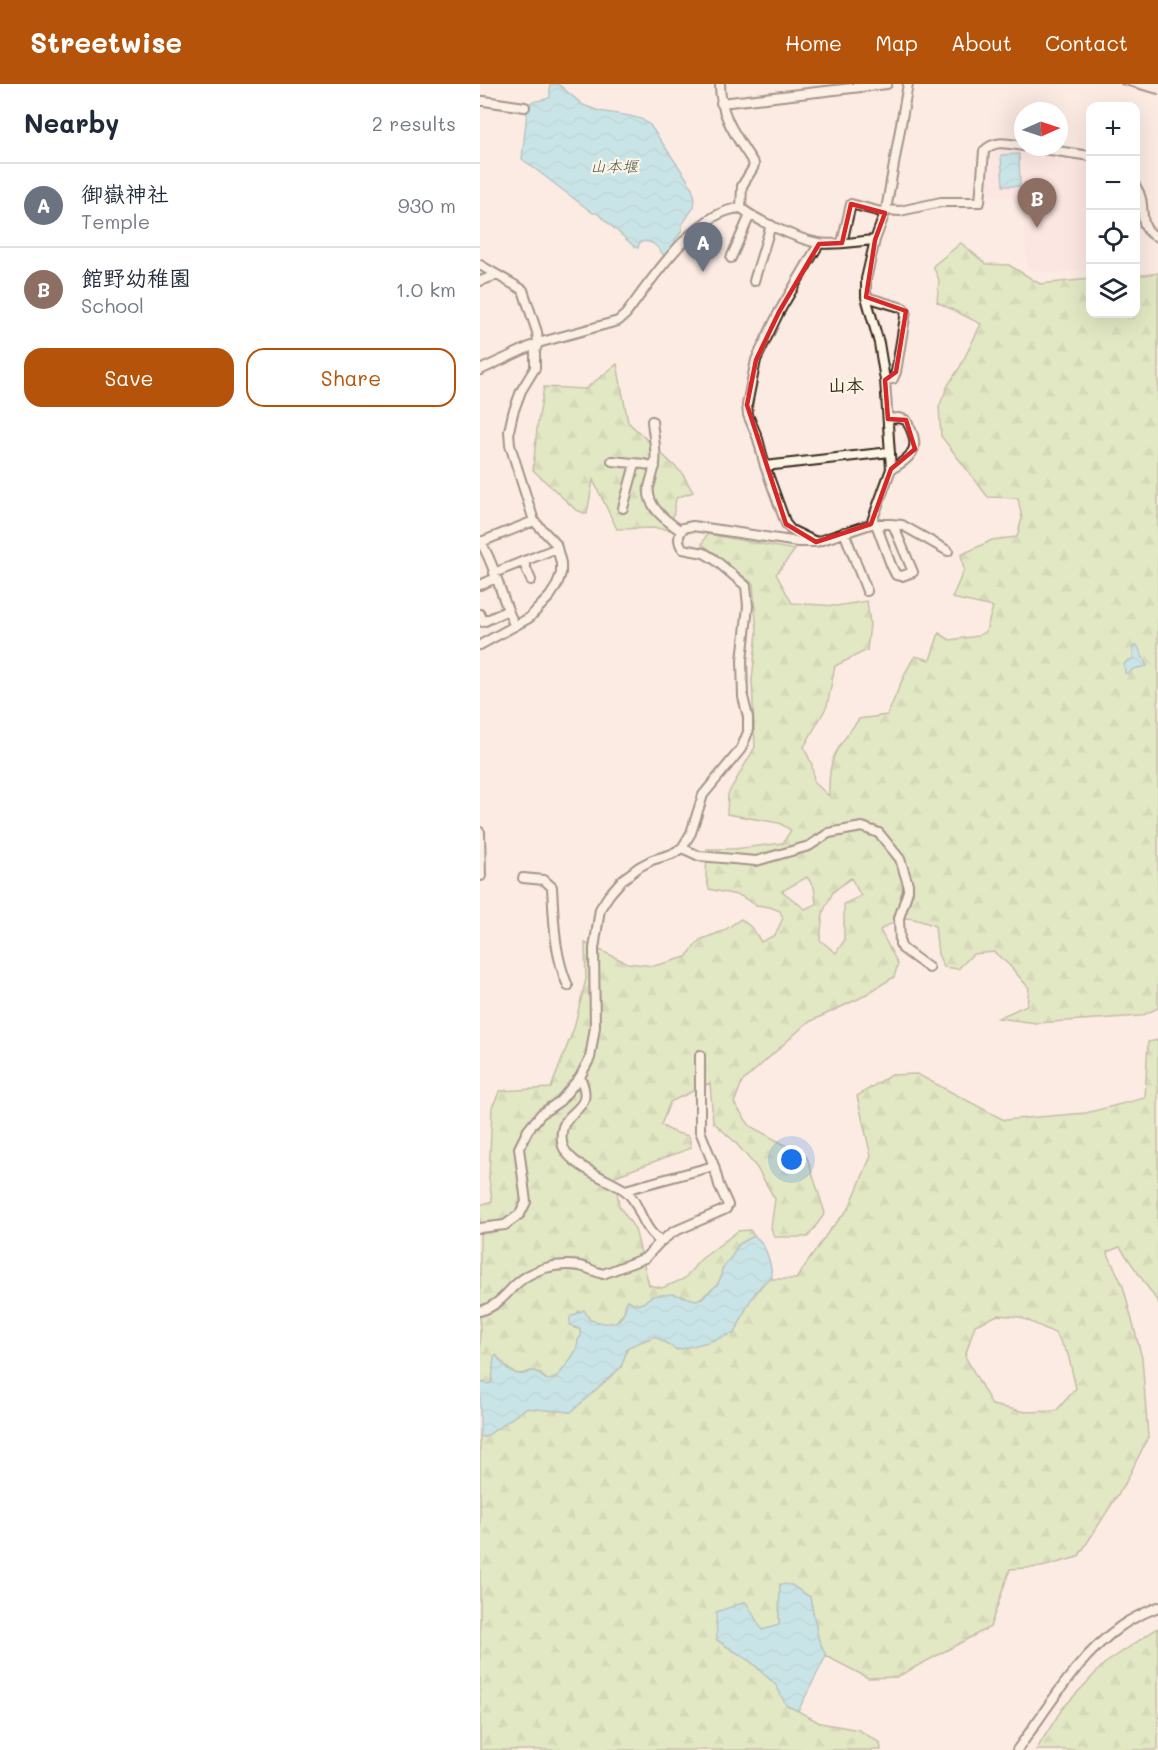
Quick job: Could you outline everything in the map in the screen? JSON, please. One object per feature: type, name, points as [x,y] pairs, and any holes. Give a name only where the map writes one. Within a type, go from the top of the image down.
[{"type":"street","points":[[720,84],[721,104],[728,124],[754,164],[742,186],[741,208]]},
{"type":"street","points":[[721,104],[887,84]]},
{"type":"street","points":[[891,524],[913,572],[902,576],[896,575],[874,524],[891,469],[885,380],[879,343],[866,297],[866,279],[874,240],[886,211],[908,84]]},
{"type":"street","points":[[480,101],[525,107]]},
{"type":"street","points":[[842,243],[852,204],[886,211],[900,211],[940,202],[980,202],[984,151],[990,145],[999,142],[1014,144]]},
{"type":"street","points":[[1068,153],[1086,155]]},
{"type":"street","points":[[1140,196],[1146,230],[1158,237]]},
{"type":"street","points":[[480,370],[538,343],[618,321],[690,234],[722,212],[732,208],[741,208],[771,225],[819,244],[874,240]]},
{"type":"street","points":[[731,258],[750,215]]},
{"type":"street","points":[[754,281],[771,225]]},
{"type":"street","points":[[816,542],[791,530],[786,524],[748,415],[747,405],[756,360],[779,312],[819,244]]},
{"type":"street","points":[[480,265],[523,290],[537,332],[535,368],[516,402],[509,431],[510,445],[534,521],[556,544],[561,563],[557,585],[529,618],[480,645]]},
{"type":"street","points":[[480,281],[497,275]]},
{"type":"street","points":[[866,297],[903,308],[906,311],[896,372],[893,379],[885,380]]},
{"type":"street","points":[[888,419],[906,420],[915,438],[915,449],[910,456],[891,469]]},
{"type":"street","points":[[652,421],[656,452],[655,467],[649,489],[650,498],[662,517],[681,531]]},
{"type":"street","points":[[765,466],[890,452]]},
{"type":"street","points":[[612,461],[655,467]]},
{"type":"street","points":[[623,508],[635,464]]},
{"type":"street","points":[[515,626],[481,541],[534,521]]},
{"type":"street","points":[[480,1228],[505,1225],[519,1214],[526,1202],[519,1148],[528,1130],[541,1114],[560,1101],[580,1077],[590,1058],[595,1027],[594,949],[600,909],[609,895],[631,873],[652,860],[672,854],[682,848],[691,833],[704,795],[741,749],[748,732],[743,697],[742,661],[748,606],[746,586],[714,559],[683,549],[679,543],[679,534],[683,528],[693,526],[798,543],[816,542],[874,524],[891,524],[902,525],[948,551]]},
{"type":"street","points":[[844,532],[867,591]]},
{"type":"street","points":[[480,585],[524,561],[557,548]]},
{"type":"street","points":[[524,561],[531,580]]},
{"type":"street","points":[[480,614],[483,622],[508,610]]},
{"type":"street","points":[[682,848],[699,856],[756,861],[809,846],[829,833],[862,827],[879,833],[900,859],[908,884],[899,918],[900,944],[903,949],[929,968]]},
{"type":"street","points":[[480,832],[481,876]]},
{"type":"street","points":[[524,878],[544,880],[552,887],[554,935],[561,970],[567,986]]},
{"type":"street","points":[[480,1311],[497,1303],[522,1279],[534,1272],[552,1266],[568,1265],[603,1274],[645,1258],[660,1242],[681,1228],[710,1218],[726,1209],[728,1205],[700,1131],[700,1055]]},
{"type":"street","points":[[580,1077],[586,1097],[583,1104],[563,1124],[562,1146],[570,1156],[596,1175],[625,1190],[660,1242]]},
{"type":"street","points":[[625,1190],[714,1166]]},
{"type":"street","points":[[1017,1750],[1094,1649],[1121,1626],[1158,1607]]},
{"type":"highlighted area","points":[[851,204],[885,213],[875,240],[866,297],[906,311],[896,372],[885,380],[888,419],[906,420],[915,449],[891,469],[871,524],[816,542],[786,524],[747,405],[756,360],[779,312],[819,244],[842,243]]},
{"type":"shaded area","points":[[1005,148],[1014,149],[1014,156],[1054,156],[1086,161],[1086,268],[1056,273],[1027,269],[1023,204],[1015,203],[1012,197],[987,195],[991,158],[995,152]]},
{"type":"green space","points":[[961,243],[986,264],[1009,265],[1040,284],[1086,279],[1086,318],[1140,318],[1140,275],[1158,273],[1158,1008],[1141,1016],[1037,1023],[998,1018],[1027,1005],[1029,988],[994,952],[973,954],[958,969],[944,967],[938,954],[935,926],[907,918],[889,925],[880,930],[898,964],[894,977],[860,998],[807,1023],[742,1082],[734,1103],[750,1126],[807,1157],[825,1213],[808,1237],[774,1237],[771,1227],[775,1199],[757,1168],[735,1142],[713,1122],[710,1083],[670,1102],[661,1125],[673,1132],[689,1136],[691,1148],[615,1176],[619,1206],[635,1229],[649,1285],[662,1288],[684,1279],[700,1260],[738,1231],[750,1230],[754,1236],[739,1244],[722,1269],[717,1285],[698,1300],[682,1296],[652,1296],[637,1305],[628,1300],[624,1313],[614,1324],[590,1320],[579,1311],[574,1316],[574,1328],[579,1329],[581,1338],[578,1340],[570,1361],[555,1379],[547,1380],[535,1371],[516,1373],[508,1369],[496,1355],[494,1356],[492,1383],[480,1382],[480,1205],[492,1201],[489,1178],[492,1107],[500,1091],[551,1088],[574,1028],[586,979],[585,943],[627,963],[654,966],[686,957],[700,940],[723,931],[741,919],[753,929],[761,942],[775,935],[783,918],[780,911],[770,907],[756,905],[741,896],[709,889],[706,876],[707,849],[734,849],[783,843],[791,830],[779,823],[727,814],[728,794],[755,747],[752,680],[757,632],[753,584],[702,544],[707,534],[795,550],[776,574],[792,603],[836,606],[867,601],[870,624],[867,650],[835,666],[827,706],[804,747],[812,765],[814,782],[829,796],[830,771],[839,746],[859,719],[887,715],[915,656],[930,660],[939,633],[950,640],[978,636],[986,631],[993,607],[952,598],[964,570],[961,555],[992,540],[1017,537],[1022,518],[1018,498],[988,497],[941,436],[939,407],[948,385],[960,367],[981,324],[937,302],[939,280],[933,266]],"holes":[[[807,877],[814,887],[816,904],[805,909],[782,891]],[[851,878],[861,896],[844,904],[844,941],[836,953],[820,940],[823,912],[833,892]]]},
{"type":"green space","points":[[617,364],[628,422],[682,473],[693,492],[676,498],[671,530],[617,529],[593,480],[587,514],[576,510],[533,470],[544,387],[585,389]]},
{"type":"green space","points":[[1158,1040],[1158,1302],[1120,1247],[1107,1252],[1123,1286],[1142,1358],[1148,1437],[1126,1482],[1078,1557],[1042,1567],[1010,1569],[990,1627],[897,1677],[868,1678],[826,1656],[818,1638],[810,1597],[791,1585],[780,1585],[779,1625],[762,1631],[717,1640],[750,1661],[776,1685],[787,1705],[820,1723],[859,1730],[880,1743],[881,1750],[480,1750],[480,1436],[485,1437],[526,1408],[571,1412],[621,1367],[628,1347],[655,1336],[677,1350],[735,1333],[749,1302],[767,1279],[796,1279],[829,1231],[849,1208],[871,1156],[857,1096],[891,1075],[917,1074],[1004,1120],[1086,1113],[1145,1098],[1148,1042]],"holes":[[[998,1315],[1020,1317],[1055,1333],[1068,1354],[1076,1388],[1056,1411],[1026,1412],[992,1405],[965,1356],[975,1325]]]},
{"type":"green space","points":[[1158,1628],[1158,1750],[1036,1750],[1062,1709],[1104,1664]]},
{"type":"water","name":"山本堰","points":[[550,84],[558,84],[583,105],[599,111],[641,119],[650,125],[687,179],[695,198],[694,207],[683,223],[675,244],[664,256],[657,247],[648,242],[640,242],[638,248],[635,247],[597,213],[593,213],[522,159],[528,103],[550,98]]},
{"type":"water","points":[[1001,155],[1019,156],[1020,186],[1003,186]]},
{"type":"water","points":[[1137,645],[1147,666],[1133,669],[1128,674],[1125,673],[1124,664],[1133,659],[1133,647]]},
{"type":"water","points":[[754,1236],[765,1248],[772,1277],[754,1294],[735,1333],[677,1350],[655,1336],[628,1347],[621,1367],[571,1412],[526,1408],[485,1437],[480,1436],[480,1382],[492,1383],[494,1356],[496,1355],[504,1366],[515,1374],[534,1371],[547,1380],[555,1379],[573,1355],[581,1336],[580,1329],[570,1325],[570,1317],[584,1310],[590,1320],[611,1323],[616,1322],[623,1315],[627,1300],[637,1305],[652,1296],[673,1294],[696,1300],[702,1298],[717,1285],[722,1269],[739,1244]]},
{"type":"water","points":[[780,1584],[791,1585],[810,1597],[818,1638],[826,1656],[798,1711],[786,1705],[776,1685],[750,1661],[717,1640],[716,1612],[746,1602],[762,1630],[779,1625]]},
{"type":"railway","points":[[1121,84],[1158,94]]},
{"type":"place","name":"館野幼稚園","points":[[1037,228]]},
{"type":"place","name":"御嶽神社","points":[[703,272]]},
{"type":"district","name":"山本","points":[[846,385]]}]
